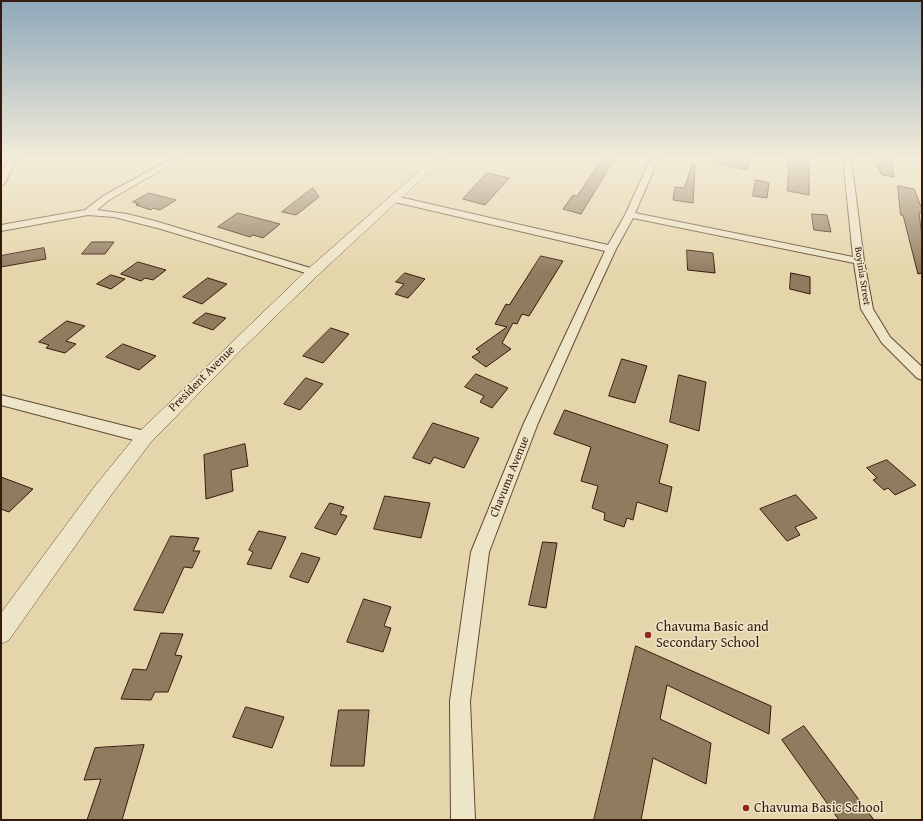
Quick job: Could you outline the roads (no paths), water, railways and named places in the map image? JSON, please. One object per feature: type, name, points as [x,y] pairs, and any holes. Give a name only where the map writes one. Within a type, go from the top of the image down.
[{"type":"street","points":[[88,212],[109,196]]},
{"type":"street","name":"President Avenue","points":[[1,632],[102,492],[145,437],[313,272],[398,196]]},
{"type":"street","name":"Chavuma Avenue","points":[[463,820],[460,702],[480,552],[531,423],[586,301],[611,249],[630,215],[638,196]]},
{"type":"street","name":"Boyinia Street","points":[[851,196],[859,261],[868,309],[886,340],[922,374]]},
{"type":"street","points":[[395,199],[611,249]]},
{"type":"street","points":[[1,228],[88,212],[124,216],[159,225],[313,272]]},
{"type":"street","points":[[630,215],[859,261]]},
{"type":"street","points":[[1,400],[145,437]]},
{"type":"place","name":"Chavuma Basic and Secondary School","points":[[648,635]]},
{"type":"place","name":"Chavuma Basic School","points":[[746,808]]}]
